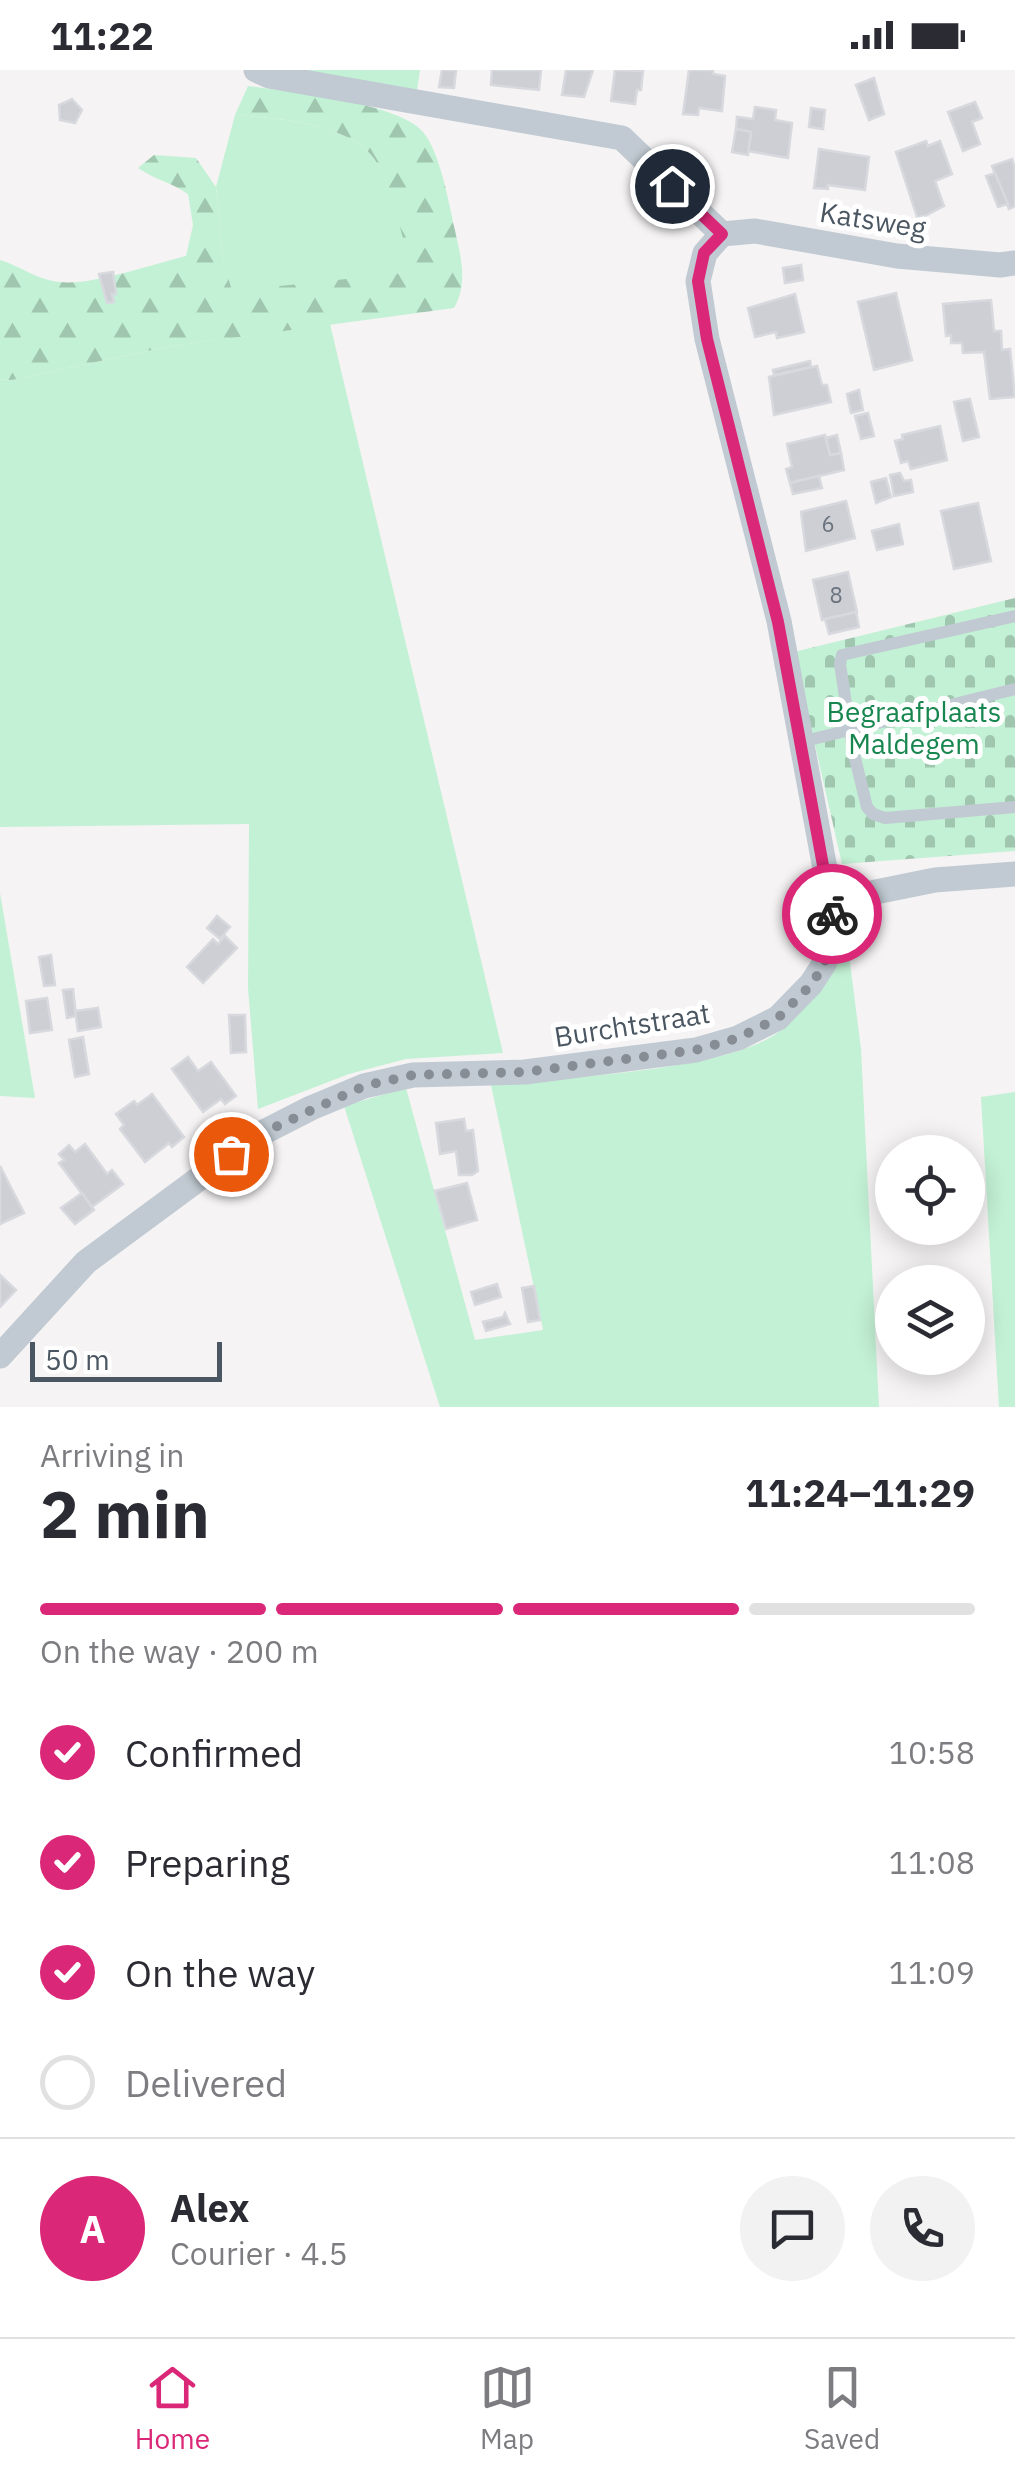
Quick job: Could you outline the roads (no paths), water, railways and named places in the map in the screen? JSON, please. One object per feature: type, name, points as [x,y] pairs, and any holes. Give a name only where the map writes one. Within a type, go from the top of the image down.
[{"type":"street","points":[[256,70],[269,76],[622,138],[722,234]]},
{"type":"street","name":"Katsweg","points":[[722,234],[756,231],[897,256],[1000,265],[1015,262]]},
{"type":"street","name":"Burchtstraat","points":[[0,1356],[86,1262],[258,1135],[311,1108],[364,1086],[413,1075],[525,1072],[696,1050],[738,1038],[778,1018],[812,984],[834,935],[830,901],[778,622],[707,339],[698,281],[704,253],[722,234]]},
{"type":"street","points":[[830,901],[935,880],[1015,874]]},
{"type":"lane","points":[[1015,616],[842,655],[840,664],[867,807],[873,814],[885,818],[1015,807]]},
{"type":"lane","points":[[801,742],[1015,689]]},
{"type":"park label","name":"Begraafplaats Maldegem","points":[[914,728]]}]
